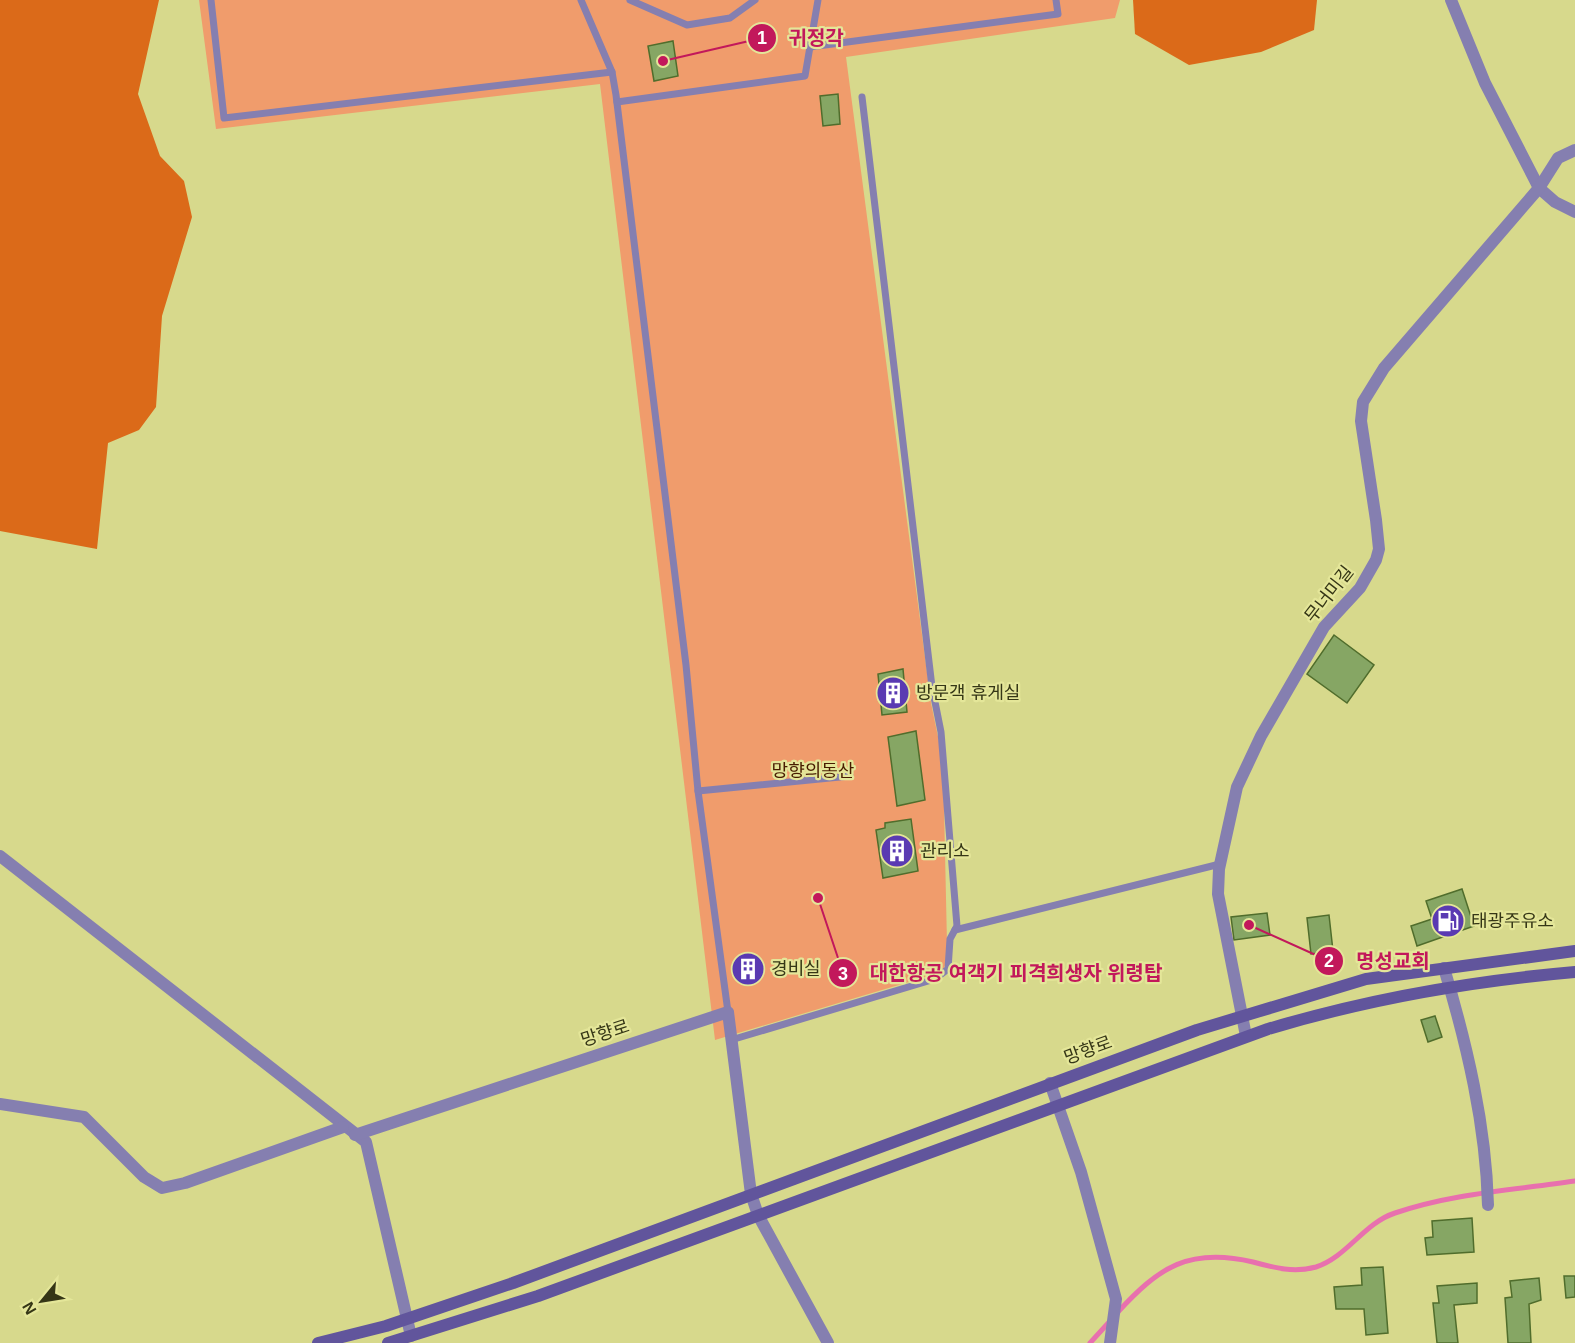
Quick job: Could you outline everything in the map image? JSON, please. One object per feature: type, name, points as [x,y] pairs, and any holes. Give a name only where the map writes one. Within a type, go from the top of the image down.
[{"type":"main road","name":"망향로","points":[[318,1343],[407,1319],[513,1283],[1050,1083],[1241,1016],[1366,979],[1575,951]]},
{"type":"main road","points":[[388,1343],[538,1296],[1246,1036],[1329,1011],[1450,988],[1575,972]]},
{"type":"street","points":[[1451,0],[1485,83],[1539,188],[1555,202],[1575,212]]},
{"type":"street","name":"무너미길","points":[[1246,1036],[1218,894],[1220,864],[1237,787],[1261,736],[1324,627],[1360,588],[1376,560],[1379,549],[1361,421],[1363,402],[1384,368],[1539,188],[1558,158],[1575,150]]},
{"type":"street","points":[[0,856],[366,1142],[411,1336]]},
{"type":"street","points":[[1444,968],[1482,1122],[1488,1178],[1488,1205]]},
{"type":"street","points":[[728,1012],[751,1194],[758,1215],[828,1343]]},
{"type":"street","name":"망향로","points":[[355,1134],[728,1012]]},
{"type":"street","points":[[1050,1083],[1081,1172],[1116,1299],[1110,1343]]},
{"type":"street","points":[[0,1104],[84,1117],[144,1176],[162,1188],[185,1183],[343,1126]]},
{"type":"lane","points":[[211,0],[224,118],[612,72]]},
{"type":"lane","points":[[581,0],[612,72],[617,102],[684,654],[698,791],[728,1012]]},
{"type":"lane","points":[[630,0],[687,25],[730,18],[755,0]]},
{"type":"lane","points":[[617,102],[805,76],[818,0]]},
{"type":"lane","points":[[810,47],[1058,14],[1056,0]]},
{"type":"lane","points":[[731,1040],[935,979],[948,969],[950,939],[957,926],[941,732],[932,687],[862,97]]},
{"type":"lane","points":[[698,791],[850,776]]},
{"type":"lane","points":[[955,930],[1220,864]]},
{"type":"green space","name":"망향의동산","points":[[199,0],[1120,0],[1115,18],[846,57],[931,703],[943,761],[947,943],[946,963],[942,972],[715,1040],[600,84],[216,129]]},
{"type":"shaded area","points":[[0,0],[159,0],[138,94],[160,156],[184,181],[192,217],[162,316],[156,407],[139,430],[108,443],[97,549],[0,531]]},
{"type":"shaded area","points":[[1133,0],[1317,0],[1314,30],[1261,52],[1189,65],[1135,34]]},
{"type":"building","points":[[673,41],[678,76],[654,81],[648,46]]},
{"type":"building","points":[[838,94],[840,124],[823,126],[820,96]]},
{"type":"building","points":[[1334,635],[1374,665],[1347,703],[1307,674]]},
{"type":"building","name":"방문객 휴게실","points":[[903,669],[907,712],[882,715],[878,674]]},
{"type":"building","points":[[916,731],[925,800],[897,806],[888,737]]},
{"type":"building","name":"관리소","points":[[911,819],[918,871],[883,878],[876,830],[885,828],[885,823]]},
{"type":"building","points":[[1462,889],[1474,926],[1417,946],[1411,926],[1432,919],[1426,901]]},
{"type":"building","points":[[1267,913],[1270,935],[1234,940],[1231,917]]},
{"type":"building","points":[[1329,915],[1333,951],[1311,954],[1307,918]]},
{"type":"building","name":"경비실","points":[[757,964],[758,972],[739,976],[738,966]]},
{"type":"building","points":[[1435,1016],[1442,1037],[1428,1042],[1421,1020]]},
{"type":"building","points":[[1472,1218],[1474,1252],[1427,1255],[1425,1238],[1433,1237],[1432,1221]]},
{"type":"building","points":[[1383,1267],[1388,1333],[1366,1335],[1364,1309],[1336,1309],[1334,1287],[1362,1285],[1361,1268]]},
{"type":"building","points":[[1564,1276],[1575,1276],[1575,1297],[1566,1298]]},
{"type":"building","points":[[1539,1278],[1541,1300],[1529,1304],[1531,1343],[1508,1343],[1505,1298],[1512,1297],[1510,1281]]},
{"type":"building","points":[[1477,1283],[1477,1303],[1454,1305],[1458,1343],[1437,1343],[1433,1303],[1439,1303],[1437,1286]]},
{"type":"waterway","points":[[1117,1313],[1132,1297],[1162,1273],[1193,1259],[1231,1258],[1284,1269],[1308,1269],[1337,1256],[1374,1224],[1395,1213],[1462,1196],[1575,1181]]},
{"type":"waterway","points":[[1090,1343],[1111,1320]]},
{"type":"place","name":"귀정각","points":[[663,61]]},
{"type":"place","name":"방문객 휴게실","points":[[893,693]]},
{"type":"place","name":"관리소","points":[[897,851]]},
{"type":"place","name":"대한항공 여객기 피격희생자 위령탑","points":[[818,898]]},
{"type":"place","name":"태광주유소","points":[[1448,921]]},
{"type":"place","name":"명성교회","points":[[1249,925]]},
{"type":"place","name":"경비실","points":[[748,969]]}]
